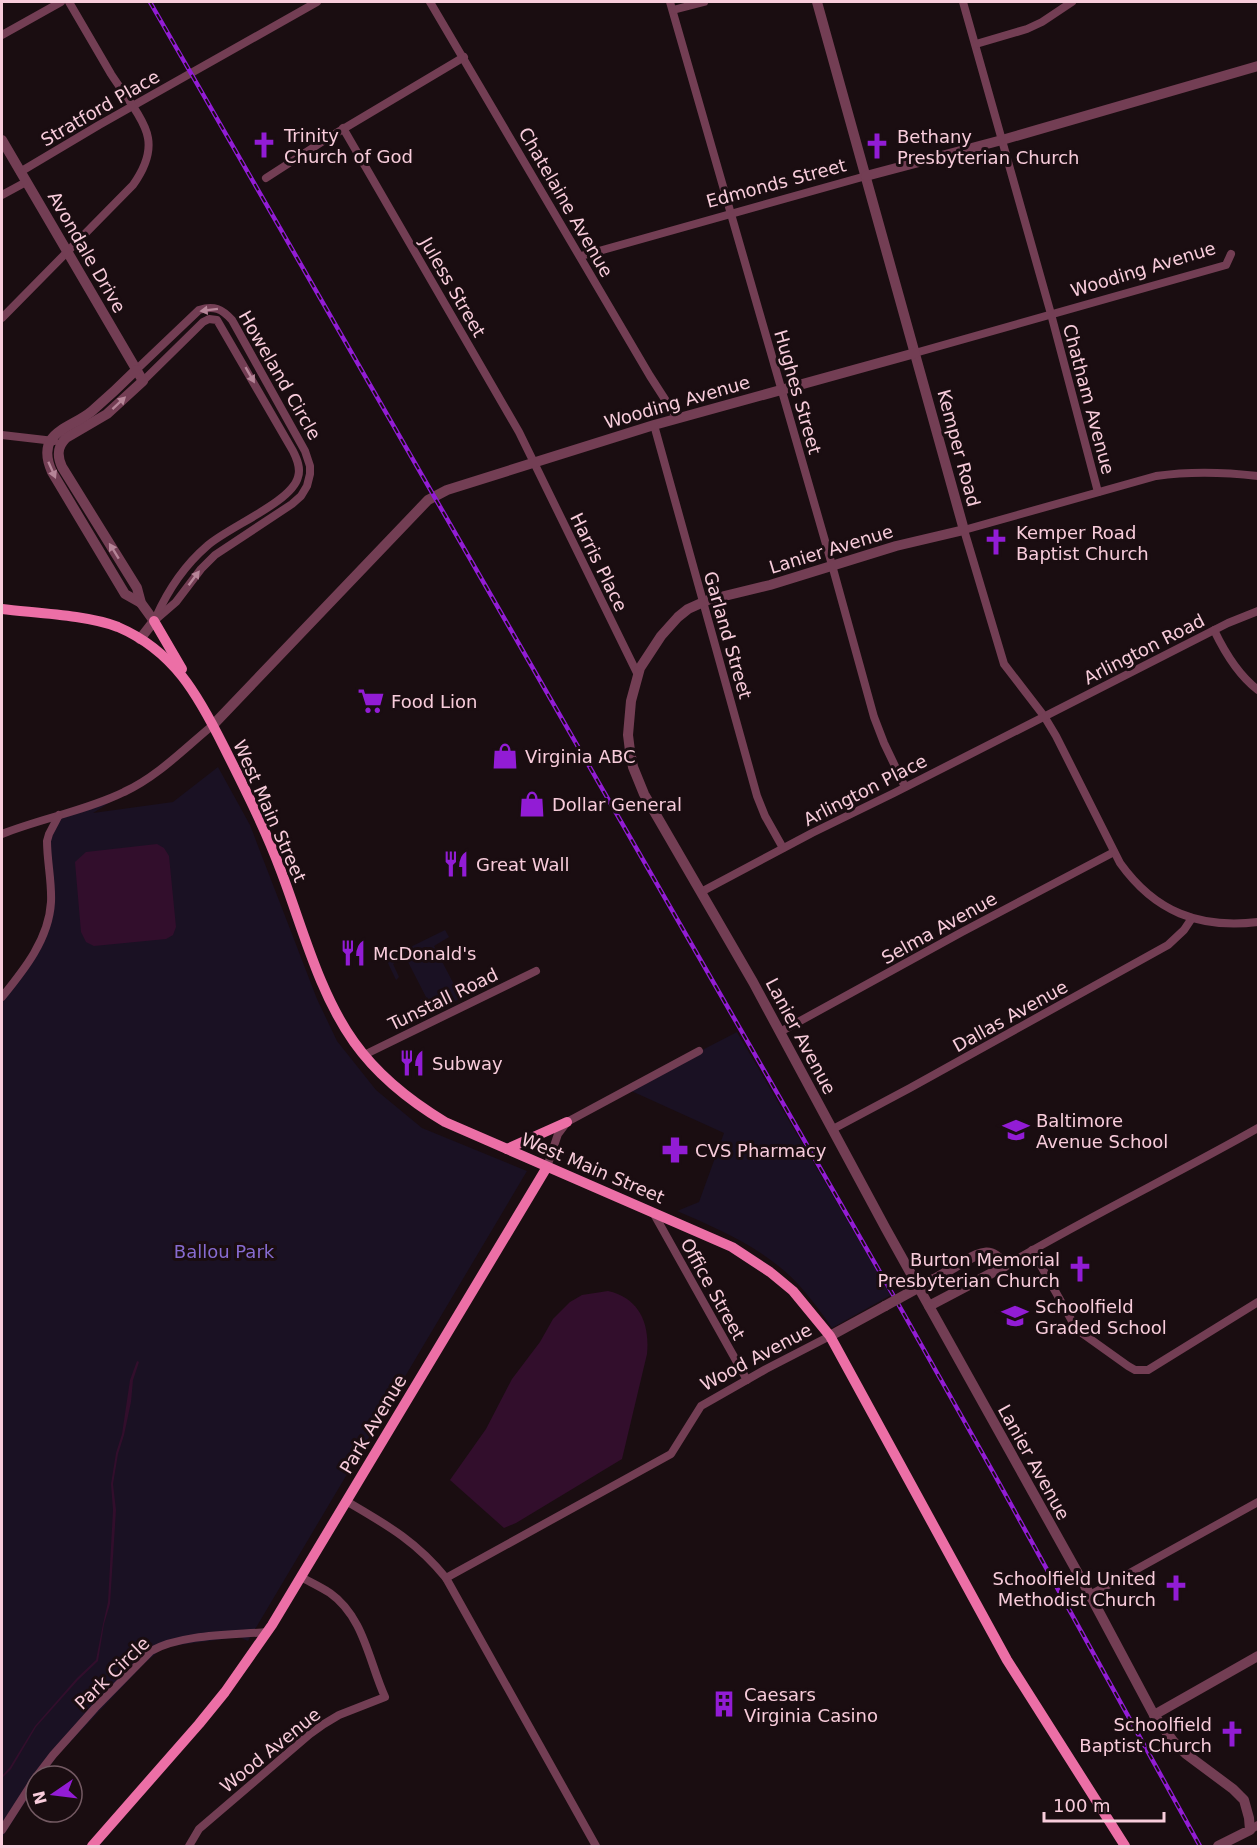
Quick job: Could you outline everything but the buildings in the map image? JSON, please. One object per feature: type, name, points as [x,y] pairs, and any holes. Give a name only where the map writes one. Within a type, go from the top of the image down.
[{"type":"main road","name":"West Main Street","points":[[2,609],[98,621],[118,628],[140,639],[169,661],[181,674],[213,725],[267,836],[331,1004],[364,1055],[387,1080],[424,1110],[445,1122],[722,1242],[770,1272],[793,1291],[830,1336],[1010,1665],[1125,1846]]},
{"type":"main road","points":[[154,621],[195,693]]},
{"type":"main road","points":[[507,1149],[567,1122]]},
{"type":"main road","name":"Park Avenue","points":[[92,1846],[199,1724],[225,1692],[267,1632],[547,1167]]},
{"type":"street","points":[[2,35],[61,2]]},
{"type":"street","points":[[2,318],[133,185],[145,165],[149,145],[145,128],[69,2]]},
{"type":"street","name":"Stratford Place","points":[[2,195],[23,177],[132,107],[317,2]]},
{"type":"street","name":"Chatelaine Avenue","points":[[430,2],[677,418]]},
{"type":"street","name":"Hughes Street","points":[[670,2],[874,717],[905,787]]},
{"type":"street","points":[[673,10],[704,2]]},
{"type":"street","name":"Kemper Road","points":[[816,2],[1000,656],[1011,676],[1044,716],[1114,852],[1129,876],[1149,897],[1174,912],[1192,918],[1226,924],[1258,922]]},
{"type":"street","name":"Chatham Avenue","points":[[963,2],[1051,314],[1098,492]]},
{"type":"street","points":[[976,44],[1027,29],[1072,2]]},
{"type":"street","points":[[266,178],[344,128],[464,57]]},
{"type":"street","name":"Edmonds Street","points":[[581,256],[1002,140],[1258,66]]},
{"type":"street","name":"Juless Street","points":[[344,128],[534,462]]},
{"type":"street","name":"Avondale Drive","points":[[2,140],[143,381]]},
{"type":"street","name":"Wooding Avenue","points":[[213,725],[428,500],[447,490],[677,418],[1226,265],[1231,254]]},
{"type":"street","name":"Howeland Circle","points":[[56,442],[63,428],[90,413],[199,310],[212,307],[223,310],[232,320],[302,445],[310,466],[309,481],[300,496],[207,562],[176,602],[154,621],[140,639]]},
{"type":"street","name":"Howeland Circle","points":[[56,442],[107,414],[203,322],[213,319],[219,323],[293,451],[298,463],[298,479],[291,491],[211,542],[199,553],[168,591],[154,621]]},
{"type":"street","points":[[181,326],[188,337]]},
{"type":"street","points":[[230,342],[241,336]]},
{"type":"street","name":"Garland Street","points":[[654,425],[757,796],[783,849]]},
{"type":"street","points":[[2,435],[56,442]]},
{"type":"street","points":[[56,442],[59,449],[59,460],[137,588],[141,603],[154,621]]},
{"type":"street","points":[[56,442],[47,457],[48,464],[125,594],[141,603]]},
{"type":"street","points":[[293,451],[302,445]]},
{"type":"street","name":"Harris Place","points":[[534,462],[638,675]]},
{"type":"street","name":"Lanier Avenue","points":[[1254,1827],[1244,1800],[1180,1748],[1154,1715],[780,1032],[644,794],[633,767],[629,743],[629,720],[640,668],[667,627],[683,613],[703,602],[770,585],[896,546],[964,530],[1156,476],[1182,472],[1258,476]]},
{"type":"street","points":[[281,498],[286,508]]},
{"type":"street","points":[[239,524],[246,534]]},
{"type":"street","points":[[89,534],[99,527]]},
{"type":"street","points":[[199,553],[207,562]]},
{"type":"street","name":"Arlington Road","points":[[1044,716],[1214,630],[1258,611]]},
{"type":"street","points":[[1214,630],[1233,664],[1245,680],[1258,690]]},
{"type":"street","name":"Arlington Place","points":[[701,892],[1044,716]]},
{"type":"street","points":[[2,834],[97,804],[140,784],[213,725]]},
{"type":"street","points":[[2,997],[39,945],[49,921],[51,900],[47,841],[59,815]]},
{"type":"street","name":"Selma Avenue","points":[[780,1032],[1114,852]]},
{"type":"street","name":"Dallas Avenue","points":[[833,1129],[1168,945],[1184,930],[1192,918]]},
{"type":"street","name":"Tunstall Road","points":[[364,1055],[536,971]]},
{"type":"street","points":[[567,1122],[699,1052]]},
{"type":"street","name":"Park Avenue","points":[[547,1167],[558,1134],[567,1122]]},
{"type":"street","points":[[929,1306],[1258,1128]]},
{"type":"street","name":"Office Street","points":[[653,1212],[747,1380]]},
{"type":"street","points":[[1032,1250],[1077,1328],[1135,1370],[1148,1370],[1258,1302]]},
{"type":"street","name":"Wood Avenue","points":[[446,1578],[670,1454],[701,1406],[747,1380],[982,1253],[994,1254],[1005,1266]]},
{"type":"street","points":[[346,1501],[400,1533],[421,1550],[446,1578],[596,1846]]},
{"type":"street","points":[[1089,1595],[1258,1502]]},
{"type":"street","name":"Wood Avenue","points":[[189,1846],[199,1829],[310,1734],[339,1715],[385,1697],[352,1616],[328,1592],[301,1577]]},
{"type":"street","name":"Park Circle","points":[[46,1764],[95,1708],[151,1651],[159,1646],[181,1640],[267,1632]]},
{"type":"street","points":[[1154,1715],[1258,1656]]},
{"type":"street","name":"Park Circle","points":[[2,1830],[24,1797]]},
{"type":"street","points":[[1218,1846],[1254,1827]]},
{"type":"green space","name":"Ballou Park","points":[[218,767],[250,825],[317,999],[337,1041],[376,1090],[422,1128],[527,1171],[248,1641],[239,1637],[172,1646],[160,1650],[144,1664],[51,1764],[24,1764],[24,1804],[2,1838],[2,997],[39,945],[50,913],[49,834],[59,815],[97,804],[153,775],[93,813],[173,802]]},
{"type":"green space","points":[[445,930],[449,937],[434,946],[461,998],[429,1014],[420,1000],[426,997],[407,960],[401,963],[400,960],[393,964],[399,977],[396,980],[386,959]]},
{"type":"green space","points":[[737,1032],[891,1295],[832,1328],[802,1288],[771,1260],[725,1233],[677,1211],[699,1202],[724,1133],[627,1089]]},
{"type":"shaded area","points":[[157,844],[164,848],[169,856],[176,927],[173,935],[166,939],[94,946],[86,942],[81,932],[75,862],[86,852]]},
{"type":"shaded area","points":[[608,1291],[628,1299],[635,1306],[647,1332],[647,1354],[622,1459],[504,1528],[450,1480],[486,1429],[512,1379],[540,1342],[553,1319],[570,1302],[582,1295]]},
{"type":"shaded area","points":[[137,1361],[139,1362],[133,1380],[131,1402],[113,1484],[116,1510],[110,1604],[98,1661],[36,1727],[11,1769],[2,1778],[35,1726],[96,1660],[108,1602],[113,1510],[111,1484],[122,1434],[130,1380]]},
{"type":"railway","points":[[150,2],[892,1293],[1200,1846]]},
{"type":"place","name":"Trinity Church of God","points":[[264,145]]},
{"type":"place","name":"Bethany Presbyterian Church","points":[[877,146]]},
{"type":"place","name":"Kemper Road Baptist Church","points":[[996,542]]},
{"type":"place","name":"Food Lion","points":[[371,701]]},
{"type":"place","name":"Virginia ABC","points":[[505,756]]},
{"type":"place","name":"Dollar General","points":[[532,804]]},
{"type":"place","name":"Great Wall","points":[[456,864]]},
{"type":"place","name":"McDonald's","points":[[353,953]]},
{"type":"place","name":"Subway","points":[[412,1063]]},
{"type":"place","name":"Baltimore Avenue School","points":[[1016,1130]]},
{"type":"place","name":"CVS Pharmacy","points":[[675,1150]]},
{"type":"place","name":"Burton Memorial Presbyterian Church","points":[[1080,1269]]},
{"type":"place","name":"Schoolfield Graded School","points":[[1015,1316]]},
{"type":"place","name":"Schoolfield United Methodist Church","points":[[1176,1588]]},
{"type":"place","name":"Caesars Virginia Casino","points":[[724,1704]]},
{"type":"place","name":"Schoolfield Baptist Church","points":[[1232,1734]]}]
